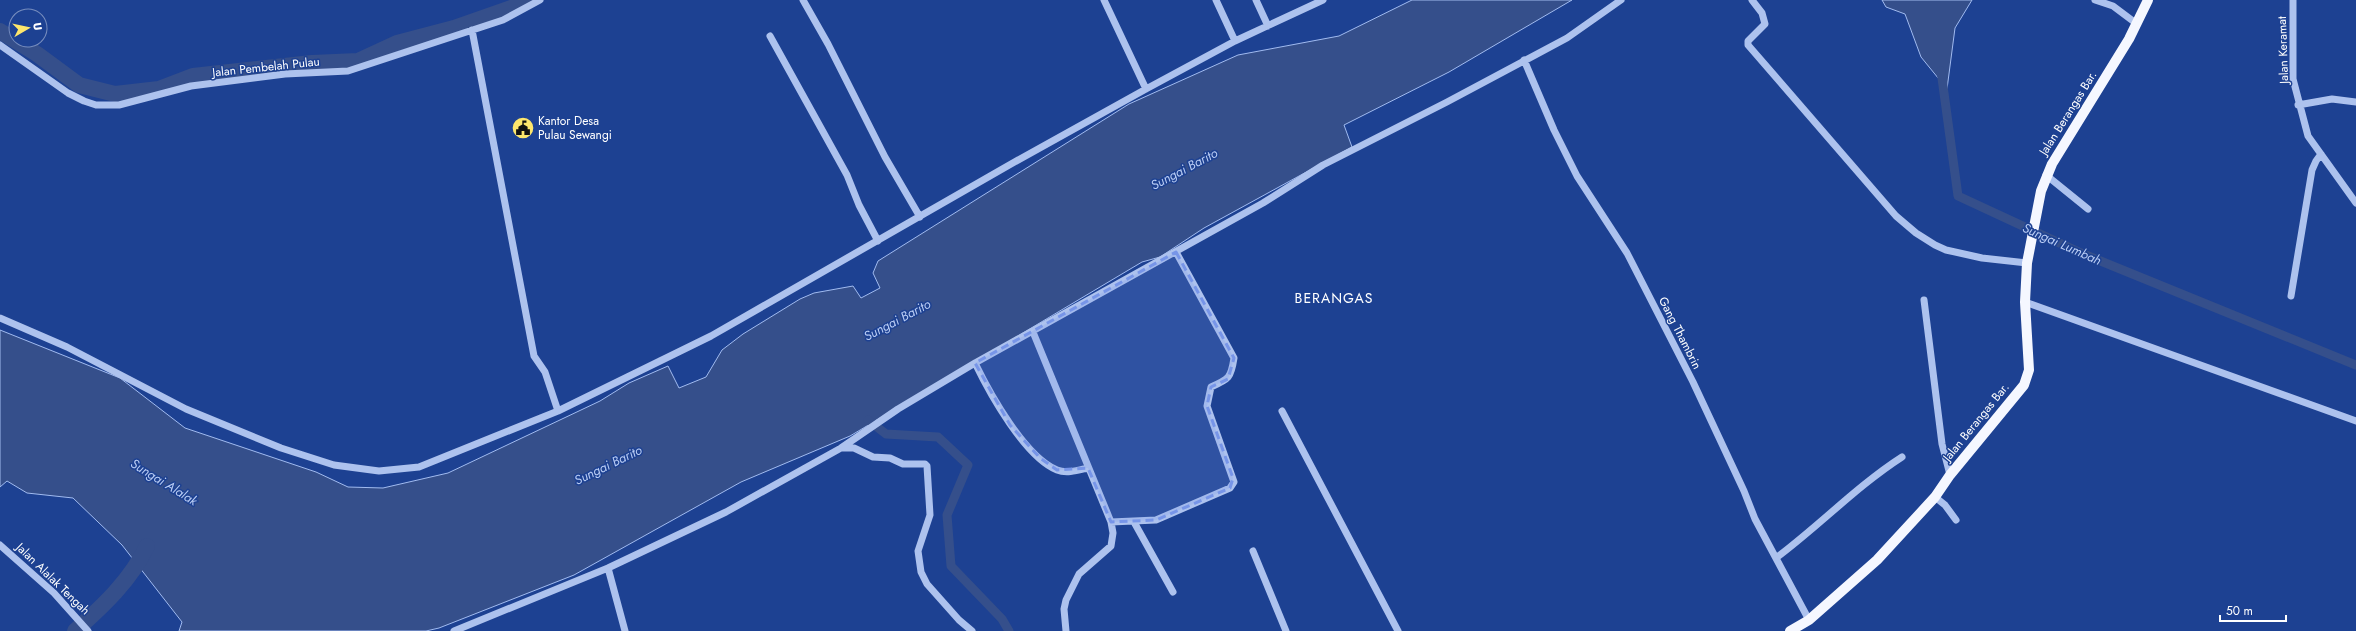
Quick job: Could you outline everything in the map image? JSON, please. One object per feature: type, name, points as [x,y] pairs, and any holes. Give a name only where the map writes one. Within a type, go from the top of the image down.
[{"type":"main road","name":"Jalan Berangas Bar.","points":[[1790,631],[1808,620],[1877,560],[1935,497],[1950,475],[2024,385],[2029,370],[2025,302],[2027,261],[2037,208],[2046,175],[2137,24],[2148,0]]},
{"type":"street","name":"Jalan Pembelah Pulau","points":[[0,45],[68,93],[92,105],[101,106],[143,100],[191,86],[285,74],[348,71],[503,20],[540,0]]},
{"type":"street","points":[[803,0],[828,44],[884,157],[920,217]]},
{"type":"street","points":[[1104,0],[1146,89]]},
{"type":"street","points":[[1216,0],[1235,41]]},
{"type":"street","points":[[1256,0],[1268,26]]},
{"type":"street","points":[[0,318],[67,347],[186,409],[281,448],[334,465],[379,471],[419,467],[558,411],[711,336],[1011,164],[1146,89],[1235,41],[1323,0]]},
{"type":"street","points":[[456,631],[608,568],[726,512],[843,446],[894,412],[975,363],[1176,252],[1324,166],[1567,38],[1621,0]]},
{"type":"street","points":[[1752,0],[1764,17],[1765,24],[1748,41],[1748,45],[1896,216],[1935,245],[1946,250],[1982,258],[2027,261]]},
{"type":"street","points":[[2095,0],[2113,6],[2137,24]]},
{"type":"street","name":"Jalan Keramat","points":[[2293,0],[2293,79],[2298,105],[2308,136],[2356,203]]},
{"type":"street","points":[[472,30],[534,356],[545,372],[558,411]]},
{"type":"street","points":[[770,36],[847,175],[859,205],[878,241]]},
{"type":"street","name":"Gang Thambrin","points":[[1524,60],[1554,130],[1577,176],[1627,254],[1693,382],[1744,491],[1755,519],[1808,620]]},
{"type":"street","points":[[2298,105],[2332,99],[2356,102]]},
{"type":"street","points":[[2291,296],[2312,170],[2316,161],[2322,154]]},
{"type":"street","points":[[2046,175],[2088,209]]},
{"type":"street","points":[[1111,522],[1156,520],[1230,488],[1234,482],[1207,406],[1212,388],[1225,382],[1228,378],[1234,358],[1176,252]]},
{"type":"street","points":[[1924,300],[1942,444],[1950,475]]},
{"type":"street","points":[[2025,302],[2356,421]]},
{"type":"street","points":[[1033,332],[1111,522],[1113,533],[1111,546],[1079,574],[1066,600],[1064,609],[1066,631]]},
{"type":"street","points":[[975,363],[990,394],[1010,425],[1040,458],[1057,470],[1063,472],[1088,468]]},
{"type":"street","points":[[1282,411],[1398,631]]},
{"type":"street","points":[[843,446],[854,448],[873,457],[890,458],[903,464],[925,464],[927,466],[930,515],[918,551],[922,572],[927,584],[959,620],[972,631]]},
{"type":"street","points":[[1776,558],[1810,532],[1879,472],[1902,457]]},
{"type":"street","points":[[1935,497],[1945,505],[1956,520]]},
{"type":"street","points":[[1134,522],[1173,592]]},
{"type":"street","name":"Jalan Alalak Tengah","points":[[0,545],[54,593],[85,626]]},
{"type":"street","points":[[1253,551],[1286,631]]},
{"type":"street","points":[[608,568],[625,631]]},
{"type":"highlighted area","points":[[1176,252],[1234,358],[1228,379],[1211,387],[1207,406],[1233,478],[1230,488],[1156,520],[1111,522],[1088,468],[1057,470],[1040,458],[1010,425],[975,363]]},
{"type":"water","points":[[1412,0],[1572,0],[1449,72],[1344,125],[1352,147],[1204,228],[1160,257],[1142,262],[850,436],[741,482],[574,575],[439,628],[426,631],[179,631],[182,622],[122,545],[73,498],[27,493],[7,481],[0,487],[0,330],[120,378],[185,428],[316,472],[348,487],[383,488],[448,473],[600,401],[629,383],[668,366],[679,388],[706,377],[722,350],[743,334],[800,299],[814,293],[853,286],[861,298],[880,288],[873,273],[878,261],[1129,104],[1238,55],[1339,36]]},
{"type":"water","points":[[1882,0],[1972,0],[1955,28],[1947,89],[1921,57],[1905,14],[1886,7]]},
{"type":"waterway","points":[[0,31],[37,54],[79,85],[115,94],[159,89],[193,76],[312,63],[358,61],[397,43],[454,28],[514,7],[525,0]]},
{"type":"waterway","name":"Sungai Lumbah","points":[[1941,71],[1958,196],[2081,253],[2356,365]]},
{"type":"waterway","points":[[868,420],[886,434],[938,437],[968,465],[947,515],[951,566],[1002,619],[1009,631]]},
{"type":"waterway","points":[[75,631],[116,592],[133,570],[147,546]]},
{"type":"place","name":"Kantor Desa Pulau Sewangi","points":[[523,128]]},
{"type":"district","name":"BERANGAS","points":[[1334,298]]},
{"type":"water label","name":"Sungai Barito","points":[[1184,169]]},
{"type":"water label","name":"Sungai Barito","points":[[897,320]]},
{"type":"water label","name":"Sungai Barito","points":[[608,465]]},
{"type":"water label","name":"Sungai Alalak","points":[[164,482]]}]
